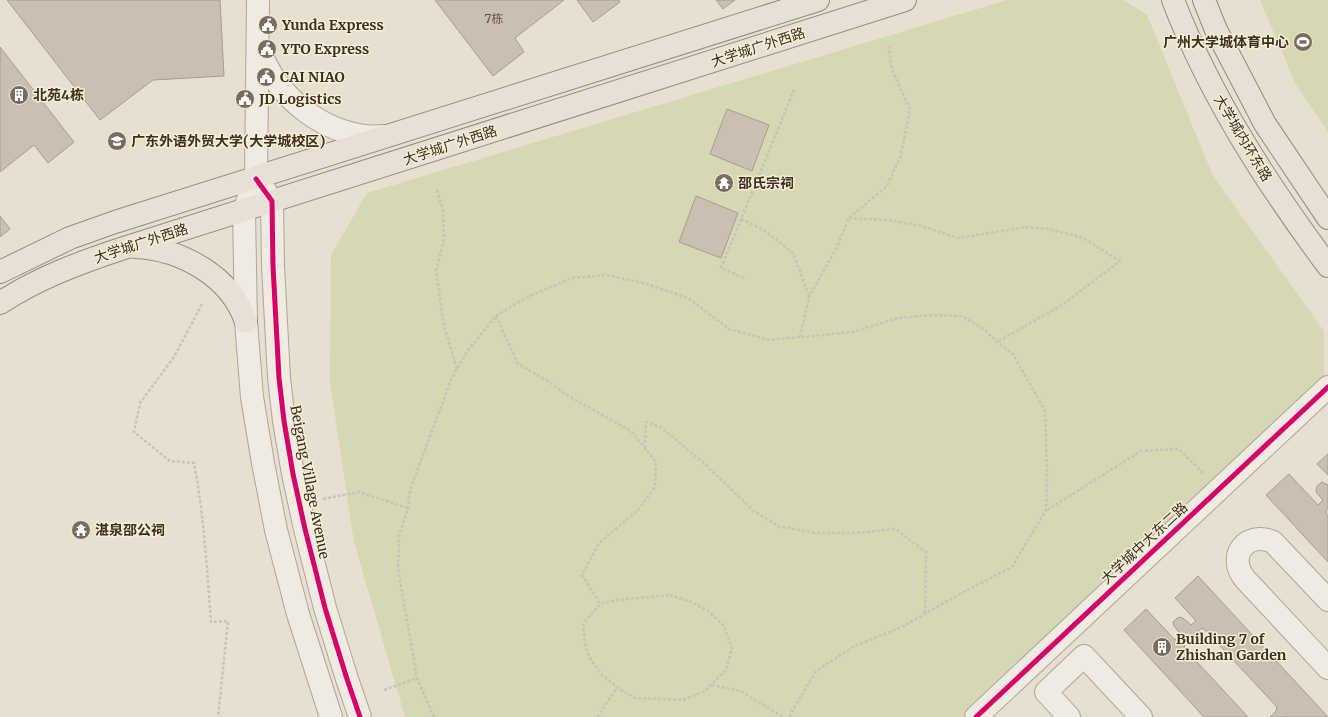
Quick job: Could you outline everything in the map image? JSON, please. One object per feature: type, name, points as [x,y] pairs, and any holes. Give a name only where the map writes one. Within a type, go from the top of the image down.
[{"type":"main road","name":"大学城广外西路","points":[[0,272],[70,238],[115,222],[256,179],[818,0]]},
{"type":"main road","name":"大学城广外西路","points":[[0,303],[34,283],[80,263],[124,248],[905,0]]},
{"type":"main road","name":"大学城内环东路","points":[[1173,0],[1190,42],[1241,138],[1282,202],[1328,266]]},
{"type":"main road","name":"大学城内环东路","points":[[1204,0],[1220,37],[1266,124],[1328,218]]},
{"type":"main road","points":[[124,248],[135,247],[161,250],[181,257],[204,269],[216,278],[237,301],[246,322]]},
{"type":"street","points":[[258,0],[256,179],[244,210],[246,322],[252,397],[276,530],[298,614],[331,717]]},
{"type":"street","points":[[258,42],[261,54],[273,75],[287,94],[302,109],[320,121],[361,137],[392,135]]},
{"type":"street","points":[[256,179],[272,201]]},
{"type":"street","name":"Beigang Village Avenue","points":[[272,201],[273,266],[279,378],[284,421],[293,474],[324,601],[360,717]]},
{"type":"street","name":"大学城中大东二路","points":[[976,717],[1328,387]]},
{"type":"street","points":[[1328,600],[1273,542],[1262,539],[1251,540],[1240,550],[1237,561],[1240,574],[1328,668]]},
{"type":"street","points":[[1069,717],[1046,692],[1084,656],[1141,717]]},
{"type":"path","points":[[800,338],[809,297],[836,247],[849,218],[887,186],[901,155],[910,109],[892,70],[890,47]]},
{"type":"path","points":[[744,278],[721,268],[794,90]]},
{"type":"path","points":[[438,190],[443,212],[444,239],[436,271],[444,326],[457,370]]},
{"type":"path","points":[[849,218],[887,220],[921,226],[958,238],[1026,227],[1049,229],[1083,238],[1120,261],[1062,305],[997,342]]},
{"type":"path","points":[[740,219],[764,230],[793,252],[809,297]]},
{"type":"path","points":[[434,717],[417,678],[398,568],[399,535],[408,508],[410,490],[451,380],[468,350],[496,316],[527,297],[572,278],[606,275],[644,283],[688,298],[729,329],[770,340],[852,332],[898,318],[932,315],[962,316],[984,329],[997,342],[1013,354],[1045,411],[1047,474],[1046,510]]},
{"type":"path","points":[[202,304],[174,358],[140,403],[134,432],[170,461],[194,463],[207,560],[211,622],[228,621],[218,717]]},
{"type":"path","points":[[496,316],[518,364],[548,381],[565,394],[631,431],[656,462],[655,488],[638,510],[599,543],[582,575],[600,604]]},
{"type":"path","points":[[645,448],[646,422],[662,428],[706,466],[754,511],[778,526],[815,533],[856,533],[895,529],[926,552],[925,614]]},
{"type":"path","points":[[790,717],[816,671],[853,647],[904,626],[1012,567],[1046,510],[1141,451],[1179,449],[1206,475]]},
{"type":"path","points":[[318,500],[359,492],[408,508]]},
{"type":"path","points":[[670,595],[689,601],[707,610],[724,626],[732,648],[726,670],[711,685],[705,691],[683,700],[635,698],[618,688],[602,675],[590,658],[585,645],[583,624],[600,604],[618,600],[670,595]]},
{"type":"path","points":[[384,690],[417,678]]},
{"type":"path","points":[[711,685],[740,692],[784,717]]},
{"type":"path","points":[[597,717],[618,688]]},
{"type":"green space","points":[[1007,0],[1124,0],[1147,15],[1213,176],[1324,331],[1324,383],[966,717],[405,717],[354,542],[330,382],[331,255],[367,193]]},
{"type":"green space","name":"广州大学城体育中心","points":[[1260,0],[1328,0],[1328,132],[1296,85]]},
{"type":"building","points":[[7,0],[220,0],[224,76],[153,80],[100,120]]},
{"type":"building","points":[[435,0],[564,0],[515,38],[524,52],[493,76]]},
{"type":"building","points":[[577,0],[619,0],[620,2],[593,22]]},
{"type":"building","points":[[716,0],[735,0],[723,9]]},
{"type":"building","name":"北苑4栋","points":[[0,47],[74,142],[48,163],[34,145],[0,172]]},
{"type":"building","points":[[727,109],[769,125],[752,171],[710,154]]},
{"type":"building","points":[[696,196],[738,213],[721,258],[679,242]]},
{"type":"building","points":[[0,216],[10,229],[0,237]]},
{"type":"building","points":[[1328,454],[1328,475],[1317,464]]},
{"type":"building","points":[[1289,474],[1318,505],[1323,500],[1316,492],[1317,486],[1322,482],[1328,485],[1328,508],[1326,512],[1328,516],[1328,562],[1266,495]]},
{"type":"building","name":"Building 7 of Zhishan Garden","points":[[1198,576],[1328,717],[1270,717],[1276,711],[1277,707],[1202,628],[1184,644],[1185,649],[1248,717],[1204,717],[1124,630],[1146,609],[1175,640],[1181,635],[1174,626],[1173,622],[1176,619],[1179,617],[1183,618],[1191,625],[1196,621],[1175,598]]},
{"type":"cycle path","points":[[256,179],[272,201],[273,266],[279,378],[284,421],[293,474],[325,608],[360,717]]},
{"type":"cycle path","points":[[976,717],[1328,387]]},
{"type":"place","name":"Yunda Express","points":[[268,25]]},
{"type":"place","name":"广州大学城体育中心","points":[[1303,42]]},
{"type":"place","name":"YTO Express","points":[[267,49]]},
{"type":"place","name":"CAI NIAO","points":[[266,77]]},
{"type":"place","name":"北苑4栋","points":[[19,95]]},
{"type":"place","name":"JD Logistics","points":[[245,99]]},
{"type":"place","name":"广东外语外贸大学(大学城校区)","points":[[117,141]]},
{"type":"place","name":"邵氏宗祠","points":[[724,183]]},
{"type":"place","name":"湛泉邵公祠","points":[[81,530]]},
{"type":"place","name":"Building 7 of Zhishan Garden","points":[[1162,647]]}]
